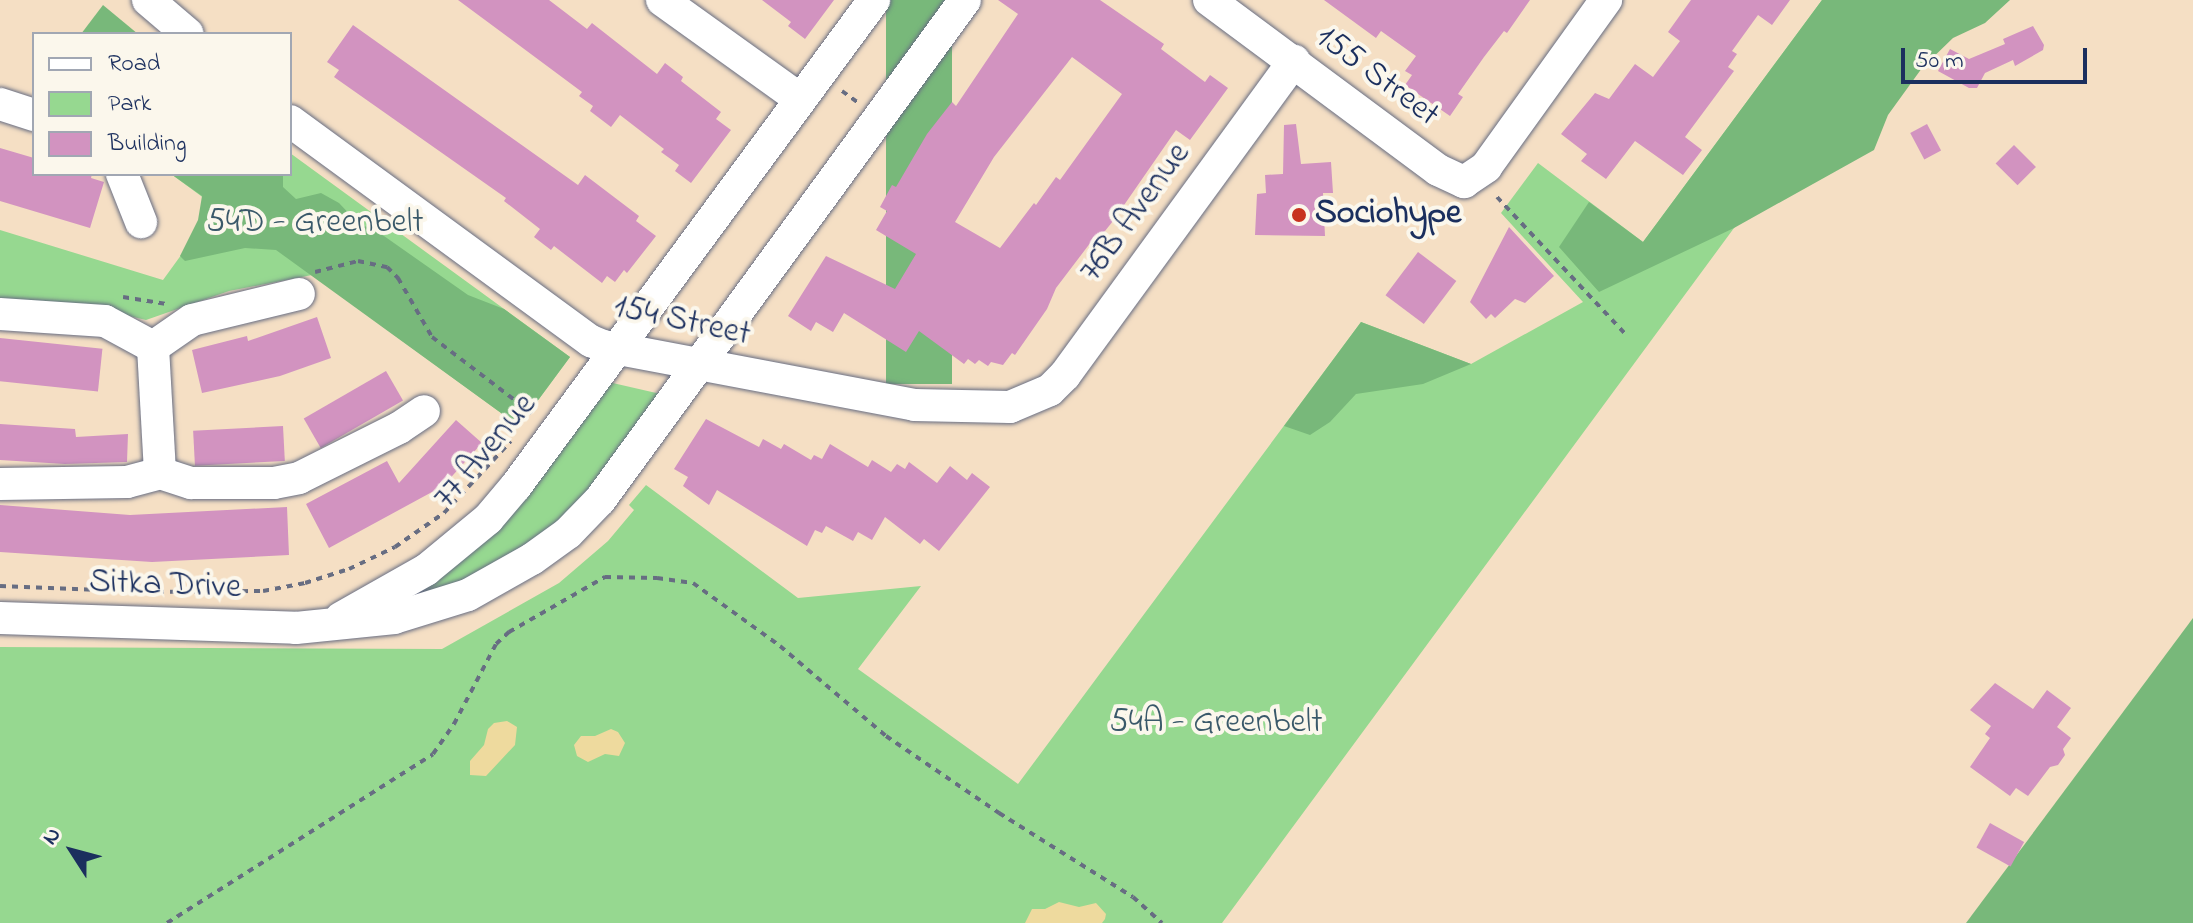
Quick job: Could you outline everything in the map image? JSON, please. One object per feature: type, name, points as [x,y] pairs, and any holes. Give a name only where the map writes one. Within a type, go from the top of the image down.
[{"type":"street","points":[[148,0],[186,32]]},
{"type":"street","points":[[662,0],[800,99]]},
{"type":"street","name":"77 Avenue","points":[[327,625],[426,570],[488,519],[516,486],[874,0]]},
{"type":"street","points":[[327,625],[394,618],[468,595],[532,559],[568,533],[600,500],[965,0]]},
{"type":"street","name":"155 Street","points":[[1209,0],[1438,170],[1464,182],[1486,167],[1606,0]]},
{"type":"street","name":"76B Avenue","points":[[1031,400],[1050,390],[1065,375],[1294,61]]},
{"type":"street","points":[[0,104],[32,114]]},
{"type":"street","name":"154 Street","points":[[292,122],[591,341],[914,405],[1010,407],[1031,400]]},
{"type":"street","points":[[123,176],[141,222]]},
{"type":"street","points":[[153,347],[192,320],[299,294]]},
{"type":"street","points":[[0,314],[105,321],[153,347]]},
{"type":"street","points":[[153,347],[160,473]]},
{"type":"street","points":[[0,484],[127,482],[160,473],[191,483],[274,483],[299,478],[399,428],[424,411]]},
{"type":"street","name":"Sitka Drive","points":[[0,618],[296,628],[327,625]]},
{"type":"path","points":[[838,88],[860,104]]},
{"type":"path","points":[[1497,197],[1627,336]]},
{"type":"path","points":[[525,424],[542,402]]},
{"type":"path","points":[[0,586],[146,592],[263,591],[305,583],[349,569],[395,547],[444,513],[517,434]]},
{"type":"path","points":[[167,923],[433,754],[454,724],[496,644],[509,632],[605,577],[657,578],[693,583],[780,646],[886,736],[1133,897],[1162,923]]},
{"type":"green space","points":[[886,0],[952,0],[952,384],[886,384]]},
{"type":"green space","name":"54A - Greenbelt","points":[[1822,0],[1902,0],[1222,923],[0,923],[0,647],[442,649],[559,583],[608,541],[634,510],[629,505],[646,485],[798,598],[921,586],[858,669],[1018,784],[1361,322],[1471,364],[1583,302],[1501,213],[1538,163],[1643,242]]},
{"type":"green space","points":[[1822,0],[2010,0],[1985,23],[1953,38],[1922,68],[1888,115],[1874,150],[1734,228],[1599,292],[1559,247],[1589,202],[1643,242]]},
{"type":"green space","points":[[103,5],[136,32],[83,32]]},
{"type":"green space","name":"54D - Greenbelt","points":[[292,154],[570,357],[519,426],[312,275],[229,291],[146,320],[104,310],[0,300],[0,230],[163,280],[216,207],[174,176],[292,176]]},
{"type":"green space","name":"54D - Greenbelt","points":[[174,176],[283,176],[283,187],[296,199],[321,193],[339,203],[357,222],[384,236],[468,295],[504,309],[570,357],[519,426],[276,250],[245,248],[185,261],[180,256],[198,220],[202,196]]},
{"type":"green space","points":[[1361,322],[1471,364],[1423,384],[1356,394],[1330,422],[1310,435],[1284,426]]},
{"type":"green space","points":[[604,381],[665,395],[591,495],[495,572],[389,605]]},
{"type":"green space","points":[[2193,618],[2193,923],[1966,923]]},
{"type":"sand","points":[[507,721],[517,727],[515,745],[486,776],[470,775],[470,761],[484,745],[488,729],[494,723]]},
{"type":"sand","points":[[611,729],[618,732],[625,743],[619,756],[605,754],[588,762],[577,756],[574,745],[581,736],[595,736]]},
{"type":"sand","points":[[1059,902],[1079,907],[1096,903],[1106,914],[1105,919],[1102,923],[1025,923],[1032,909],[1045,909]]},
{"type":"building","points":[[458,0],[549,0],[587,29],[592,23],[657,74],[665,63],[683,77],[681,81],[721,112],[716,119],[731,130],[691,183],[675,171],[679,165],[661,152],[664,149],[620,115],[611,127],[590,111],[593,106],[579,96],[582,92]]},
{"type":"building","points":[[762,0],[834,0],[805,39],[788,26],[791,22]]},
{"type":"building","points":[[998,0],[1100,0],[1164,44],[1161,49],[1205,82],[1210,75],[1228,88],[1190,140],[1176,130],[1113,221],[1097,241],[1094,238],[1056,288],[1047,309],[1015,355],[1012,353],[1003,365],[991,362],[988,366],[979,360],[975,364],[968,359],[964,364],[919,331],[906,352],[844,313],[833,332],[816,322],[811,331],[788,316],[826,256],[895,289],[916,254],[876,230],[887,211],[880,207],[892,185],[896,187],[927,134],[952,102],[956,106],[1018,14]],"holes":[[[1072,57],[1122,94],[1060,180],[1056,177],[1000,248],[955,222],[994,157]]]},
{"type":"building","points":[[1324,0],[1530,0],[1458,94],[1463,97],[1450,116],[1405,85],[1412,75],[1405,71],[1416,56],[1381,31],[1376,38]]},
{"type":"building","points":[[1691,0],[1790,0],[1772,25],[1758,15],[1732,51],[1737,54],[1728,67],[1734,71],[1685,137],[1702,150],[1683,175],[1635,141],[1606,179],[1581,161],[1587,154],[1561,134],[1595,93],[1609,99],[1635,64],[1653,77],[1680,41],[1668,32]]},
{"type":"building","points":[[353,25],[578,185],[585,175],[639,216],[636,221],[656,236],[627,273],[624,270],[615,282],[607,276],[602,283],[554,246],[551,250],[534,237],[540,229],[504,201],[506,198],[334,77],[339,70],[327,62]]},
{"type":"building","points":[[2033,26],[2044,45],[2043,50],[2015,66],[2013,60],[1985,73],[1977,88],[1969,88],[1938,71],[1950,49],[1969,59],[2005,44],[2003,39]]},
{"type":"building","points":[[1296,124],[1301,164],[1331,162],[1333,193],[1323,193],[1325,236],[1255,235],[1257,194],[1266,193],[1265,175],[1283,174],[1284,125]]},
{"type":"building","points":[[1927,124],[1941,150],[1924,159],[1910,133]]},
{"type":"building","points":[[2014,145],[2036,167],[2018,185],[1996,163]]},
{"type":"building","points":[[0,148],[32,157],[32,176],[92,176],[104,182],[90,228],[0,201]]},
{"type":"building","points":[[1509,227],[1554,276],[1525,303],[1515,299],[1495,318],[1491,314],[1486,319],[1470,302]]},
{"type":"building","points":[[1418,252],[1456,281],[1424,324],[1386,295]]},
{"type":"building","points":[[317,317],[331,358],[280,376],[202,393],[192,350],[247,336],[248,341]]},
{"type":"building","points":[[0,338],[102,349],[98,392],[0,381]]},
{"type":"building","points":[[386,371],[403,400],[321,448],[304,418]]},
{"type":"building","points":[[706,419],[759,447],[763,439],[781,449],[784,444],[811,460],[814,455],[822,459],[830,444],[868,467],[872,460],[891,472],[897,464],[905,469],[909,462],[937,483],[950,466],[967,480],[972,473],[990,487],[939,551],[924,539],[920,544],[885,517],[872,540],[858,532],[853,541],[826,526],[822,533],[815,530],[807,546],[717,490],[709,505],[683,486],[688,477],[674,469]]},
{"type":"building","points":[[456,420],[482,443],[435,495],[432,492],[329,548],[306,504],[387,461],[399,483]]},
{"type":"building","points":[[0,424],[75,429],[76,437],[128,434],[127,462],[65,464],[0,460]]},
{"type":"building","points":[[283,426],[285,461],[195,466],[193,431]]},
{"type":"building","points":[[0,505],[130,515],[287,507],[289,555],[152,562],[0,552]]},
{"type":"building","points":[[1995,683],[2033,709],[2047,690],[2071,708],[2057,727],[2071,738],[2063,749],[2065,755],[2058,765],[2050,767],[2028,796],[2016,788],[2010,796],[1970,767],[1990,738],[1985,734],[1991,726],[1970,710]]},
{"type":"building","points":[[1990,823],[2024,842],[2011,866],[1976,847]]},
{"type":"place","name":"Sociohype","points":[[1299,215]]}]
